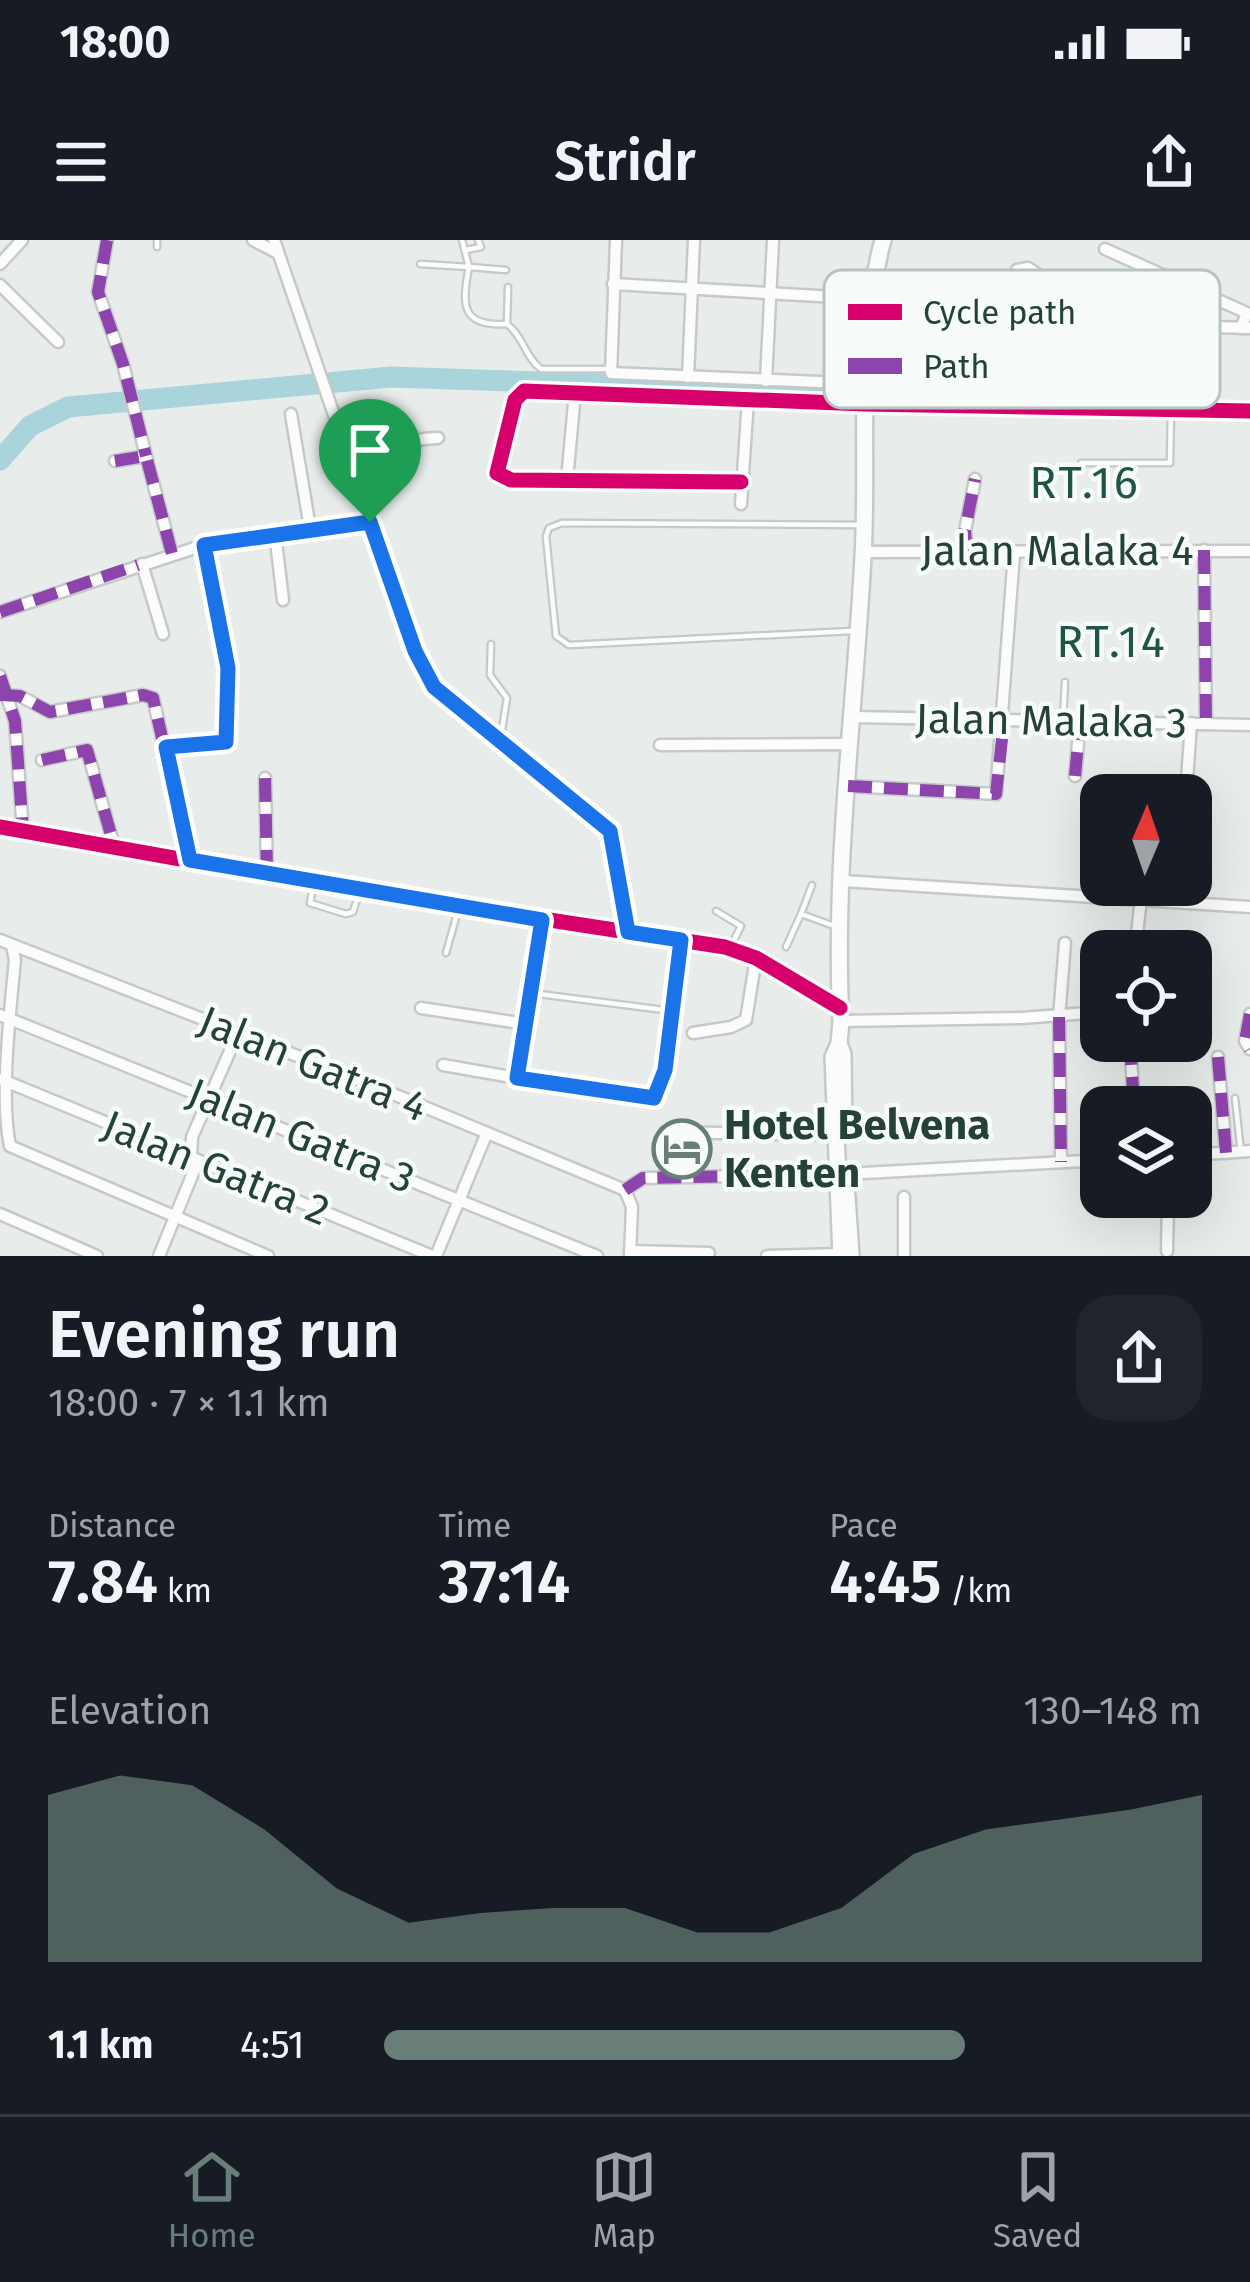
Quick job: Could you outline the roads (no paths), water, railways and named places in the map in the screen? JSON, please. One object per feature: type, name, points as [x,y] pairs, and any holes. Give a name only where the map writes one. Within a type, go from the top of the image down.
[{"type":"main road","points":[[877,270],[883,240]]},
{"type":"main road","points":[[840,1255],[843,881],[863,552],[865,408]]},
{"type":"main road","points":[[839,1044],[833,1057],[835,1136],[850,1256]]},
{"type":"street","points":[[2,260],[22,240]]},
{"type":"street","points":[[107,240],[98,292],[133,402],[172,554]]},
{"type":"street","points":[[253,240],[275,246],[415,651],[434,687],[610,831],[628,932]]},
{"type":"street","points":[[616,240],[609,369],[614,375],[824,382]]},
{"type":"street","points":[[688,377],[694,240]]},
{"type":"street","points":[[766,380],[773,240]]},
{"type":"street","points":[[1106,249],[1155,270]]},
{"type":"street","points":[[614,284],[824,302]]},
{"type":"street","points":[[0,285],[58,342]]},
{"type":"street","points":[[1220,298],[1248,310],[1245,328]]},
{"type":"street","points":[[741,482],[511,480],[497,473],[514,400],[520,393],[824,402]]},
{"type":"street","points":[[567,480],[575,393]]},
{"type":"street","points":[[741,504],[748,399]]},
{"type":"street","points":[[1069,408],[1250,411]]},
{"type":"street","points":[[291,414],[310,528]]},
{"type":"street","points":[[350,462],[438,438]]},
{"type":"street","points":[[115,461],[146,456]]},
{"type":"street","points":[[967,553],[965,531],[975,478]]},
{"type":"street","points":[[0,612],[204,545],[370,522]]},
{"type":"street","points":[[275,532],[283,600]]},
{"type":"street","points":[[166,747],[227,740],[228,668],[204,545]]},
{"type":"street","points":[[1204,550],[1206,724]]},
{"type":"street","name":"Jalan Malaka 4","points":[[863,552],[1250,551]]},
{"type":"street","points":[[848,786],[996,794],[1014,553]]},
{"type":"street","points":[[142,564],[163,634]]},
{"type":"street","points":[[0,676],[15,721],[23,832]]},
{"type":"street","points":[[3,695],[20,696],[50,712],[150,696],[161,719],[190,860]]},
{"type":"street","name":"Jalan Malaka 3","points":[[853,717],[1250,725]]},
{"type":"street","points":[[1075,776],[1080,722]]},
{"type":"street","points":[[1187,774],[1191,723]]},
{"type":"street","points":[[660,745],[851,744]]},
{"type":"street","points":[[42,760],[87,750],[115,849]]},
{"type":"street","points":[[265,778],[266,874]]},
{"type":"street","points":[[0,827],[729,949],[755,958],[841,1014],[1080,1014]]},
{"type":"street","points":[[843,881],[1080,895]]},
{"type":"street","points":[[1212,904],[1250,907]]},
{"type":"street","points":[[443,1065],[517,1078],[542,920]]},
{"type":"street","points":[[6,943],[14,970],[2,1016],[0,1079],[5,1136],[13,1149],[268,1256]]},
{"type":"street","name":"Jalan Gatra 4","points":[[6,943],[627,1193]]},
{"type":"street","points":[[1061,1162],[1059,1016],[1066,943]]},
{"type":"street","points":[[693,1033],[746,1020],[755,958]]},
{"type":"street","points":[[422,1008],[526,1024]]},
{"type":"street","points":[[1250,1014],[1245,1041],[1250,1049]]},
{"type":"street","name":"Jalan Gatra 3","points":[[2,1016],[597,1256]]},
{"type":"street","points":[[159,1256],[195,1160],[192,1137],[238,1033]]},
{"type":"street","points":[[1218,1057],[1226,1153]]},
{"type":"street","name":"Jalan Gatra 2","points":[[0,1079],[434,1256]]},
{"type":"street","points":[[665,1132],[835,1136]]},
{"type":"street","points":[[434,1256],[486,1135]]},
{"type":"street","points":[[1212,1154],[1245,1151]]},
{"type":"street","points":[[709,1253],[630,1253],[632,1208],[627,1193],[643,1178],[841,1174],[1080,1161]]},
{"type":"street","points":[[904,1197],[904,1256]]},
{"type":"street","points":[[0,1214],[98,1256]]},
{"type":"street","points":[[1167,1252],[1168,1218]]},
{"type":"street","points":[[766,1256],[840,1255]]},
{"type":"lane","points":[[462,240],[469,268],[466,310],[482,325],[507,324]]},
{"type":"lane","points":[[466,250],[481,248],[478,240]]},
{"type":"lane","points":[[420,264],[506,269]]},
{"type":"lane","points":[[508,287],[507,324],[541,368],[609,369]]},
{"type":"lane","points":[[1081,463],[1170,463],[1171,410]]},
{"type":"lane","points":[[858,632],[569,645],[556,636],[546,536],[549,528],[562,523],[864,524]]},
{"type":"lane","points":[[491,644],[490,675],[507,698],[500,742]]},
{"type":"lane","points":[[1063,721],[1065,682]]},
{"type":"lane","points":[[314,882],[310,903],[346,914],[352,912],[360,890]]},
{"type":"lane","points":[[786,947],[812,885]]},
{"type":"lane","points":[[446,953],[459,907]]},
{"type":"lane","points":[[716,911],[741,926],[729,949]]},
{"type":"lane","points":[[801,914],[842,929]]},
{"type":"lane","points":[[517,1078],[654,1098],[665,1070],[681,940]]},
{"type":"lane","points":[[531,993],[672,1011]]},
{"type":"lane","points":[[1235,1098],[1245,1151]]},
{"type":"waterway","points":[[94,295],[116,360]]},
{"type":"waterway","points":[[0,460],[30,426],[68,407],[391,377],[824,392]]},
{"type":"place","name":"Hotel Belvena Kenten","points":[[682,1149]]},
{"type":"district","name":"RT.16","points":[[1085,483]]},
{"type":"district","name":"RT.14","points":[[1112,642]]}]
